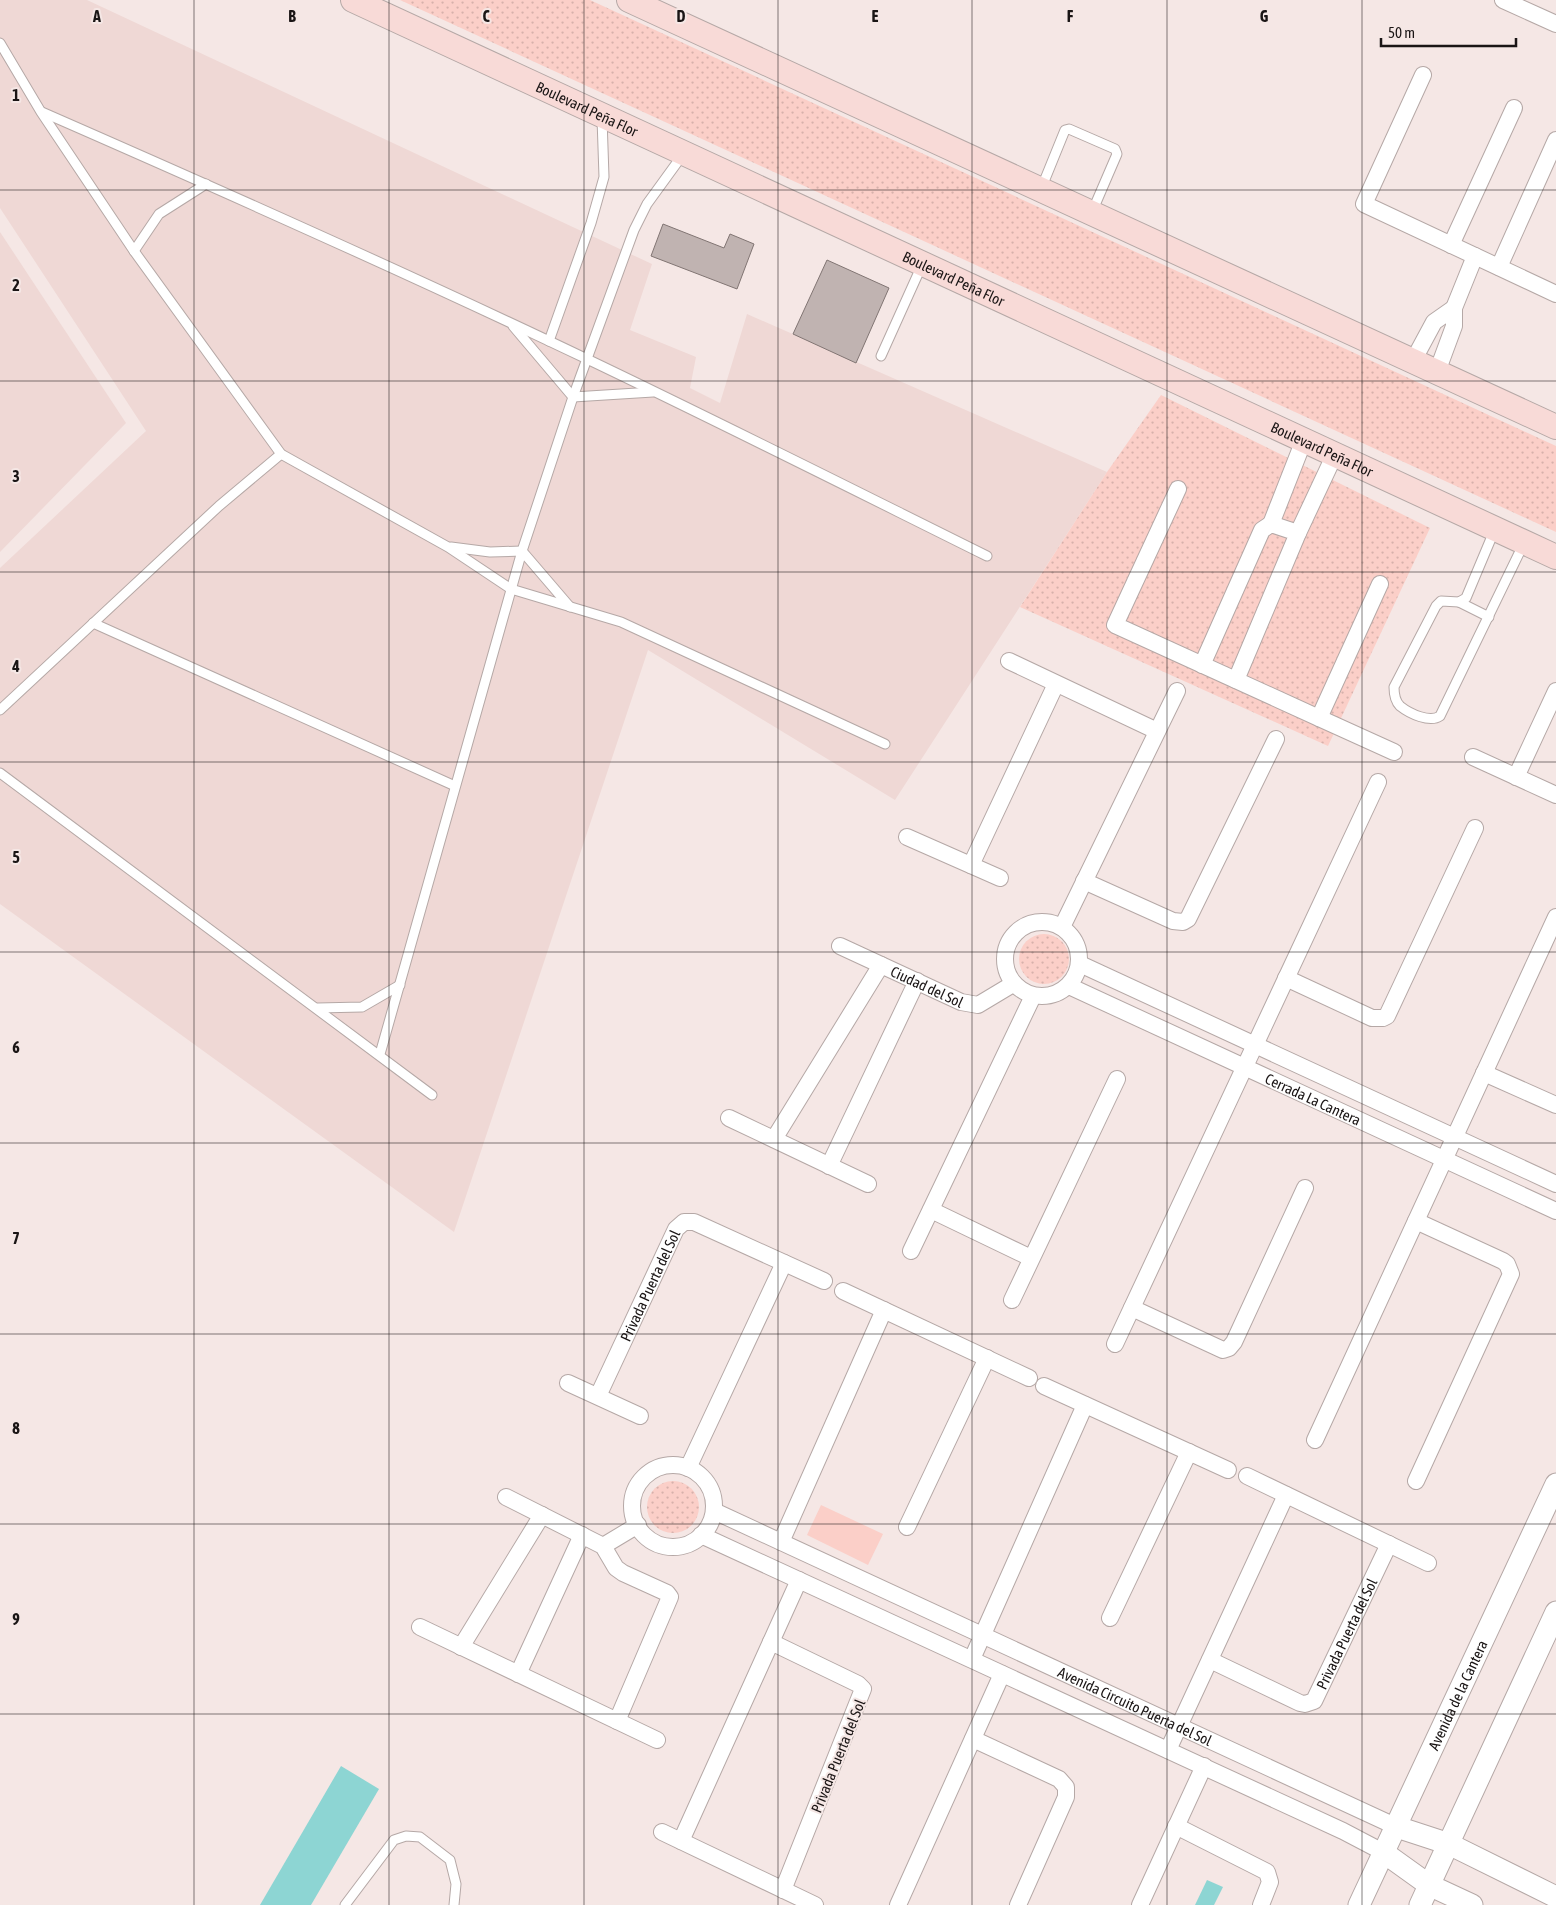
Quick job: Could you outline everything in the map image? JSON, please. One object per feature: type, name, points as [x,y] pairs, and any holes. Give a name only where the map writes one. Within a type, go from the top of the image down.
[{"type":"main road","name":"Boulevard Peña Flor","points":[[353,0],[1556,557]]},
{"type":"main road","points":[[629,0],[1556,427]]},
{"type":"street","points":[[1504,0],[1556,24]]},
{"type":"street","points":[[1423,75],[1364,204],[1556,294]]},
{"type":"street","points":[[1451,245],[1514,108]]},
{"type":"street","points":[[1499,267],[1556,140]]},
{"type":"street","points":[[1437,372],[1454,326],[1454,308],[1475,256]]},
{"type":"street","points":[[1413,361],[1434,322],[1454,308]]},
{"type":"street","points":[[1202,665],[1262,530],[1271,524],[1304,440]]},
{"type":"street","points":[[1236,680],[1298,533],[1335,454]]},
{"type":"street","points":[[1178,489],[1114,624],[1394,752]]},
{"type":"street","points":[[1271,524],[1298,533]]},
{"type":"street","points":[[1319,718],[1380,584]]},
{"type":"street","points":[[1009,662],[1157,731]]},
{"type":"street","points":[[971,865],[1056,684]]},
{"type":"street","points":[[1062,927],[1177,691]]},
{"type":"street","points":[[1516,777],[1556,691]]},
{"type":"street","points":[[1084,881],[1173,921],[1183,922],[1188,919],[1276,739]]},
{"type":"street","points":[[1473,757],[1556,795]]},
{"type":"street","points":[[1115,1344],[1378,782]]},
{"type":"street","points":[[1286,978],[1372,1018],[1387,1016],[1476,828]]},
{"type":"street","points":[[907,837],[1000,878]]},
{"type":"street","points":[[1315,1440],[1556,917]]},
{"type":"street","points":[[1045,922],[1062,927],[1076,943],[1080,964],[1069,986],[1053,996],[1033,996],[1021,991],[1013,984],[1005,968],[1005,950],[1013,935],[1027,924],[1045,922]]},
{"type":"street","name":"Ciudad del Sol","points":[[840,946],[961,1002],[978,1005],[1013,984]]},
{"type":"street","name":"Cerrada La Cantera","points":[[1080,964],[1556,1184]]},
{"type":"street","points":[[774,1140],[882,965]]},
{"type":"street","points":[[829,1166],[918,982]]},
{"type":"street","name":"Cerrada La Cantera","points":[[1069,986],[1556,1211]]},
{"type":"street","points":[[911,1251],[1033,996]]},
{"type":"street","points":[[1484,1073],[1556,1105]]},
{"type":"street","points":[[1012,1300],[1117,1079]]},
{"type":"street","points":[[729,1118],[868,1184]]},
{"type":"street","points":[[1132,1308],[1222,1350],[1229,1348],[1234,1342],[1306,1188]]},
{"type":"street","points":[[931,1210],[1031,1258]]},
{"type":"street","name":"Privada Puerta del Sol","points":[[598,1396],[679,1225],[689,1221],[694,1222],[824,1281]]},
{"type":"street","points":[[1416,1221],[1503,1261],[1507,1264],[1510,1274],[1416,1481]]},
{"type":"street","points":[[688,1468],[784,1263]]},
{"type":"street","points":[[843,1291],[1029,1378]]},
{"type":"street","points":[[781,1542],[884,1310]]},
{"type":"street","points":[[907,1527],[986,1358]]},
{"type":"street","points":[[568,1383],[640,1416]]},
{"type":"street","points":[[1044,1386],[1228,1470]]},
{"type":"street","points":[[972,1660],[1085,1404]]},
{"type":"street","points":[[1110,1618],[1189,1452]]},
{"type":"street","points":[[675,1465],[688,1468],[700,1474],[708,1485],[713,1497],[714,1511],[710,1524],[701,1536],[690,1543],[664,1546],[651,1540],[638,1525],[632,1506],[634,1493],[640,1481],[649,1472],[662,1466],[675,1465]]},
{"type":"street","points":[[1247,1476],[1428,1563]]},
{"type":"street","name":"Avenida de la Cantera","points":[[1359,1905],[1556,1484]]},
{"type":"street","points":[[1168,1750],[1286,1495]]},
{"type":"street","points":[[506,1497],[603,1546],[616,1568],[667,1593],[670,1597],[617,1720]]},
{"type":"street","name":"Avenida Circuito Puerta del Sol","points":[[714,1511],[1397,1827],[1449,1844],[1556,1897]]},
{"type":"street","points":[[461,1647],[542,1515]]},
{"type":"street","points":[[603,1546],[638,1525]]},
{"type":"street","points":[[518,1674],[582,1535]]},
{"type":"street","name":"Avenida Circuito Puerta del Sol","points":[[701,1536],[1344,1831],[1384,1852],[1429,1885],[1472,1905]]},
{"type":"street","name":"Privada Puerta del Sol","points":[[1210,1660],[1300,1703],[1305,1704],[1314,1700],[1389,1544]]},
{"type":"street","points":[[681,1841],[800,1580]]},
{"type":"street","points":[[1420,1905],[1556,1612]]},
{"type":"street","points":[[420,1627],[657,1740]]},
{"type":"street","name":"Privada Puerta del Sol","points":[[771,1642],[858,1684],[863,1689],[862,1696],[783,1890]]},
{"type":"street","points":[[898,1905],[1002,1674]]},
{"type":"street","points":[[973,1739],[1059,1779],[1066,1787],[1066,1797],[1018,1905]]},
{"type":"street","points":[[1140,1905],[1204,1766]]},
{"type":"street","points":[[1176,1826],[1266,1872],[1270,1882],[1261,1905]]},
{"type":"street","points":[[662,1832],[815,1905]]},
{"type":"lane","points":[[0,44],[42,112],[134,251],[281,454],[448,547],[511,589],[621,622],[884,744]]},
{"type":"lane","points":[[42,112],[206,184],[549,341],[987,556]]},
{"type":"lane","points":[[549,341],[591,223],[604,177],[602,116]]},
{"type":"lane","points":[[1041,190],[1066,129],[1099,142],[1114,150],[1117,154],[1092,213]]},
{"type":"lane","points":[[380,1054],[522,551],[573,397],[634,230],[647,204],[684,153]]},
{"type":"lane","points":[[134,251],[160,214],[206,184]]},
{"type":"lane","points":[[881,356],[923,264]]},
{"type":"lane","points":[[510,323],[573,397]]},
{"type":"lane","points":[[573,397],[655,392]]},
{"type":"lane","points":[[0,710],[219,506],[281,454]]},
{"type":"lane","points":[[1459,602],[1466,598],[1495,528]]},
{"type":"lane","points":[[1489,617],[1459,602],[1442,601],[1436,606],[1394,687],[1394,696],[1400,705],[1429,720],[1440,716],[1489,617],[1524,542]]},
{"type":"lane","points":[[448,547],[490,552],[522,551]]},
{"type":"lane","points":[[522,551],[570,607]]},
{"type":"lane","points":[[93,623],[455,786]]},
{"type":"lane","points":[[0,770],[380,1054],[432,1095]]},
{"type":"lane","points":[[318,1008],[362,1007],[400,985]]},
{"type":"lane","points":[[345,1905],[394,1840],[406,1836],[420,1837],[450,1860],[456,1884],[454,1905]]},
{"type":"shaded area","points":[[0,0],[87,0],[652,264],[630,330],[696,357],[690,388],[720,403],[747,314],[1107,472],[895,800],[648,650],[454,1232],[0,904],[0,568],[146,431],[0,208]]},
{"type":"shaded area","points":[[400,0],[590,0],[1556,446],[1556,532]]},
{"type":"shaded area","points":[[0,232],[126,423],[0,552]]},
{"type":"shaded area","points":[[1161,395],[1430,528],[1328,746],[1020,607],[1107,472]]},
{"type":"shaded area","points":[[1044,934],[1053,936],[1064,945],[1069,959],[1067,968],[1058,979],[1044,984],[1035,982],[1024,973],[1019,959],[1021,950],[1030,939]]},
{"type":"shaded area","points":[[673,1481],[687,1485],[695,1493],[699,1507],[695,1521],[687,1529],[673,1533],[659,1529],[651,1521],[647,1507],[651,1493],[659,1485]]},
{"type":"shaded area","points":[[821,1505],[883,1534],[868,1565],[807,1535]]},
{"type":"water","points":[[341,1766],[379,1789],[311,1905],[260,1905]]},
{"type":"water","points":[[1207,1880],[1223,1887],[1214,1905],[1195,1905]]},
{"type":"building","points":[[663,224],[724,248],[730,234],[754,244],[737,289],[651,256]]},
{"type":"building","points":[[827,260],[889,288],[856,363],[793,334]]}]
